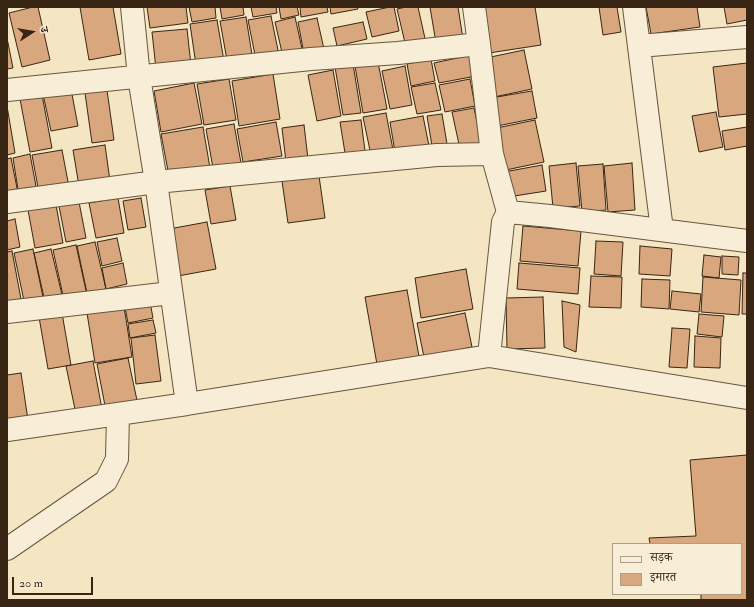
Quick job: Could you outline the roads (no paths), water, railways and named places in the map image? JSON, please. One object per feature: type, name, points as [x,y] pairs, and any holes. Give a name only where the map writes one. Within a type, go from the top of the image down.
[{"type":"street","points":[[132,7],[139,77],[156,182],[187,404]]},
{"type":"street","points":[[474,7],[492,154],[508,212],[503,222],[489,356]]},
{"type":"street","points":[[634,7],[662,230]]},
{"type":"street","points":[[639,46],[747,37]]},
{"type":"street","points":[[7,90],[310,59],[398,53],[479,44]]},
{"type":"street","points":[[7,202],[156,182],[437,155],[492,154]]},
{"type":"street","points":[[508,212],[747,241]]},
{"type":"street","points":[[7,312],[171,293]]},
{"type":"street","points":[[7,430],[187,404],[489,356],[747,398]]},
{"type":"street","points":[[7,549],[106,481],[117,459],[118,414]]}]
